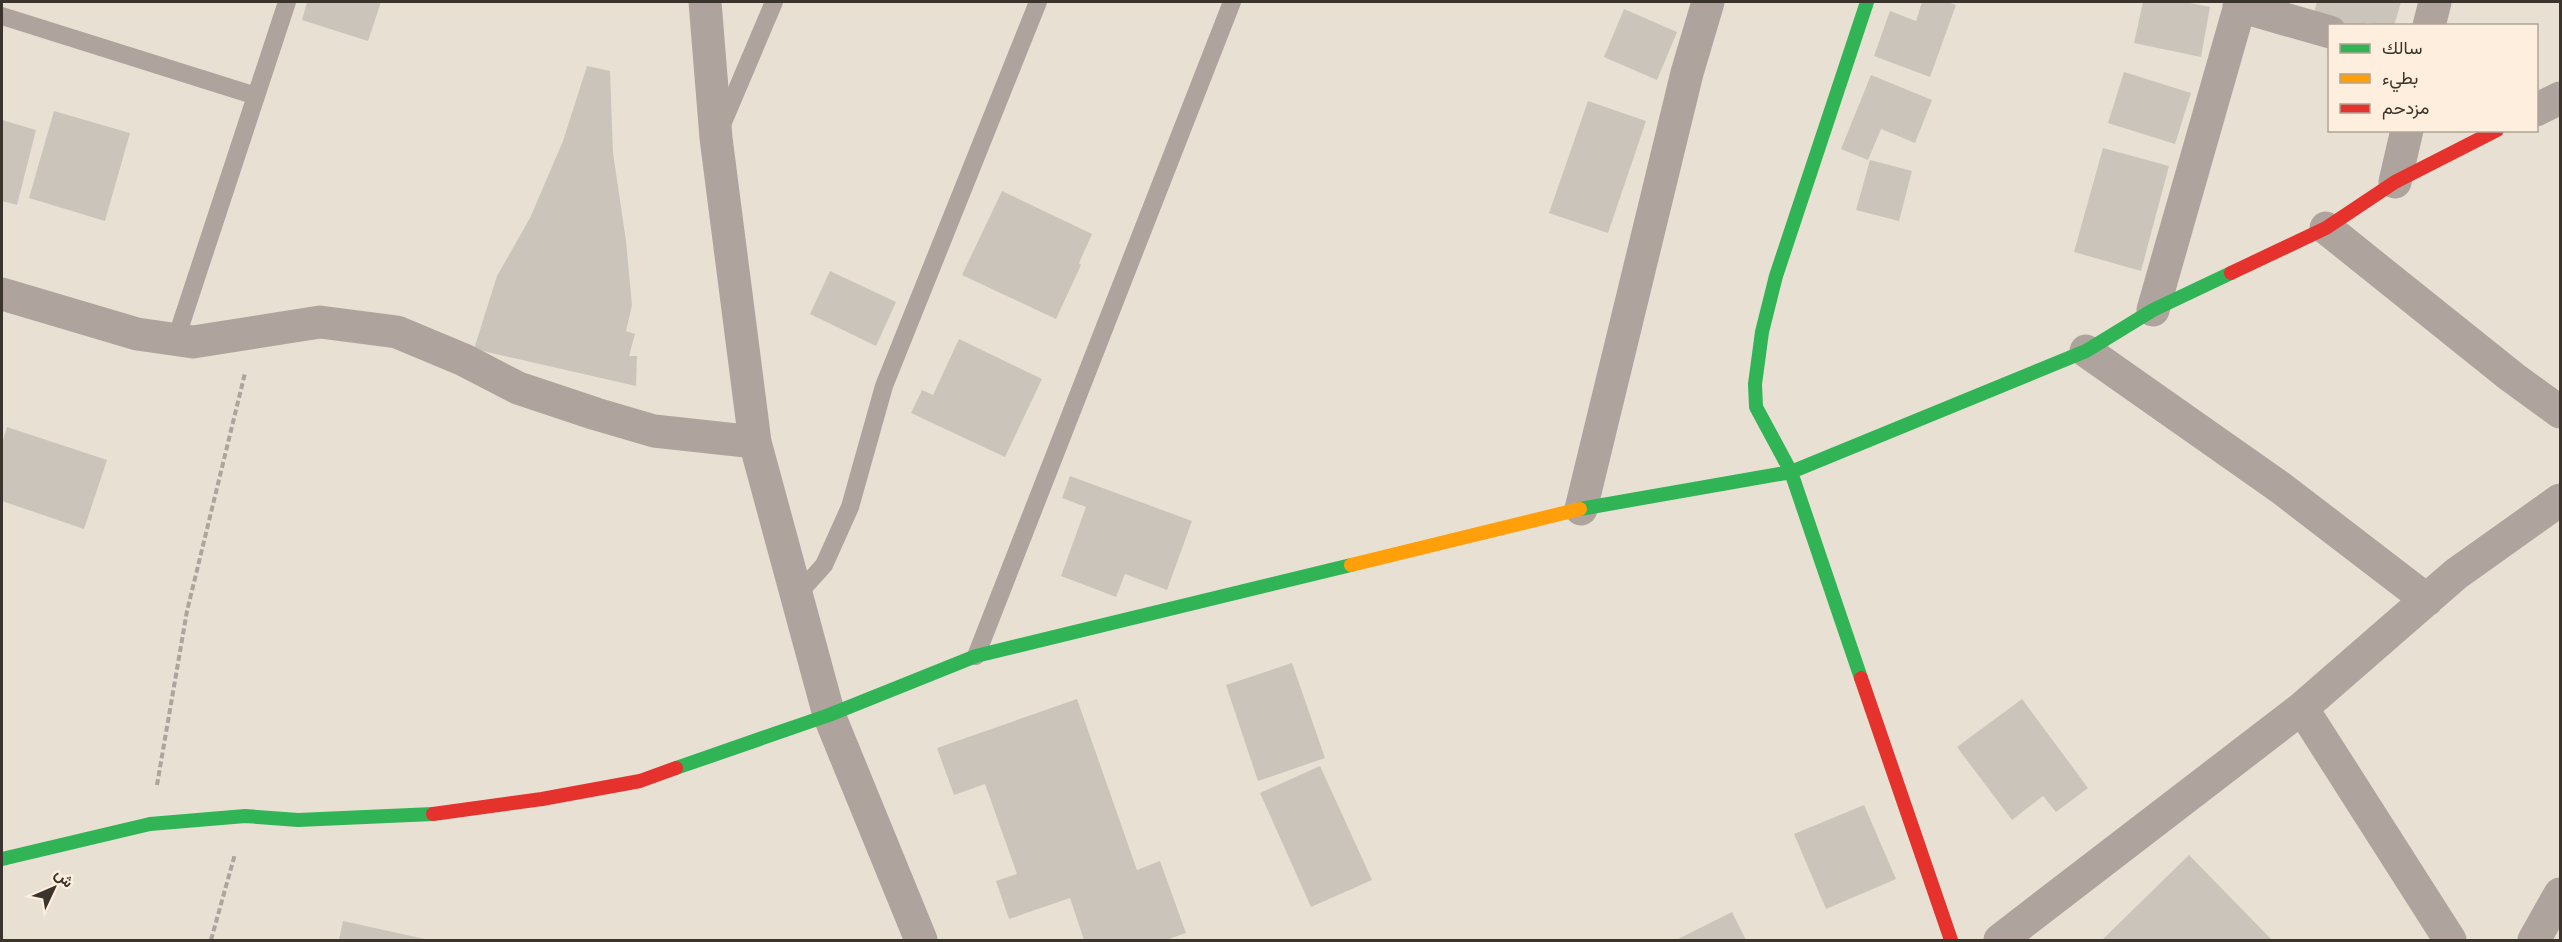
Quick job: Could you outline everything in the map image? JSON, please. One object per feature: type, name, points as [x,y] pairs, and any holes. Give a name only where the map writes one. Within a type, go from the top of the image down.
[{"type":"street","points":[[705,2],[716,138],[755,442],[829,715],[921,940]]},
{"type":"street","points":[[1581,509],[1687,73],[1708,2]]},
{"type":"street","points":[[1867,2],[1779,272],[1756,356],[1754,383],[1756,407],[1791,472],[1951,940]]},
{"type":"street","points":[[2430,24],[2435,2]]},
{"type":"street","points":[[2153,310],[2240,4],[2328,31]]},
{"type":"street","points":[[2538,109],[2560,98]]},
{"type":"street","points":[[2395,182],[2407,132]]},
{"type":"street","points":[[2,859],[150,824],[245,816],[298,820],[443,814],[640,781],[829,715],[976,656],[1581,509],[1791,472],[2086,351],[2153,310],[2326,228],[2395,182],[2493,132]]},
{"type":"street","points":[[2326,228],[2512,377],[2560,412]]},
{"type":"street","points":[[2,294],[137,334],[193,342],[320,322],[397,332],[464,360],[518,388],[605,417],[654,431],[755,442]]},
{"type":"street","points":[[2086,351],[2281,488],[2427,600]]},
{"type":"street","points":[[2000,940],[2301,708],[2457,574],[2560,500]]},
{"type":"street","points":[[2301,708],[2450,940]]},
{"type":"street","points":[[2534,940],[2560,894]]},
{"type":"lane","points":[[7,2],[2,17],[256,96]]},
{"type":"lane","points":[[176,339],[287,2]]},
{"type":"lane","points":[[716,138],[774,2]]},
{"type":"lane","points":[[797,595],[824,565],[849,507],[884,386],[1038,2]]},
{"type":"lane","points":[[976,656],[1232,2]]},
{"type":"path","points":[[150,824],[187,611],[255,332]]},
{"type":"path","points":[[211,940],[245,816]]},
{"type":"building","points":[[307,2],[381,2],[368,41],[302,20]]},
{"type":"building","points":[[1922,2],[1947,2],[1956,5],[1930,77],[1874,56],[1890,11],[1916,21]]},
{"type":"building","points":[[2143,2],[2185,2],[2210,7],[2201,57],[2134,43]]},
{"type":"building","points":[[2317,2],[2401,2],[2395,24],[2328,24],[2328,27],[2310,27]]},
{"type":"building","points":[[1624,9],[1677,32],[1657,80],[1604,57]]},
{"type":"building","points":[[587,66],[610,71],[613,153],[626,241],[632,305],[626,331],[635,334],[629,356],[637,356],[636,386],[474,349],[497,276],[530,218],[563,141]]},
{"type":"building","points":[[2124,72],[2191,93],[2175,144],[2108,123]]},
{"type":"building","points":[[1871,75],[1932,100],[1915,143],[1881,129],[1868,160],[1841,149]]},
{"type":"building","points":[[1588,101],[1646,121],[1608,233],[1549,213]]},
{"type":"building","points":[[54,111],[130,133],[105,221],[29,198]]},
{"type":"building","points":[[2,120],[36,130],[17,205],[2,201]]},
{"type":"building","points":[[2103,148],[2169,166],[2141,271],[2074,252]]},
{"type":"building","points":[[1870,160],[1912,171],[1899,221],[1856,210]]},
{"type":"building","points":[[1002,191],[1092,234],[1079,263],[1081,265],[1056,319],[962,275]]},
{"type":"building","points":[[830,271],[896,302],[876,346],[810,314]]},
{"type":"building","points":[[959,339],[1042,379],[1005,457],[911,413],[922,390],[933,395]]},
{"type":"building","points":[[7,427],[107,460],[84,529],[2,501],[2,443]]},
{"type":"building","points":[[1070,476],[1192,521],[1167,590],[1125,574],[1116,597],[1061,576],[1086,507],[1062,498]]},
{"type":"building","points":[[1292,663],[1325,758],[1258,781],[1226,685]]},
{"type":"building","points":[[1077,699],[1137,870],[1160,861],[1186,933],[1166,940],[1084,940],[1070,898],[1009,919],[996,881],[1017,874],[985,784],[954,795],[937,748]]},
{"type":"building","points":[[2022,699],[2088,788],[2056,812],[2043,796],[2012,820],[1957,747]]},
{"type":"building","points":[[1320,766],[1372,880],[1311,907],[1260,793]]},
{"type":"building","points":[[1864,805],[1896,879],[1826,909],[1794,834]]},
{"type":"building","points":[[2189,855],[2272,940],[2102,940]]},
{"type":"building","points":[[1732,912],[1746,940],[1676,940]]},
{"type":"building","points":[[343,921],[429,940],[339,940]]},
{"type":"traffic: fast","points":[[1861,678],[1791,472],[1756,407],[1755,384],[1762,332],[1776,276],[1867,2]]},
{"type":"traffic: fast","points":[[1580,509],[1791,472],[2086,351],[2153,310],[2231,273]]},
{"type":"traffic: fast","points":[[676,768],[829,715],[976,656],[1351,565]]},
{"type":"traffic: fast","points":[[2,859],[150,824],[245,816],[298,820],[433,814]]},
{"type":"traffic: slow","points":[[1351,565],[1580,509]]},
{"type":"traffic: jam","points":[[2231,273],[2326,228],[2395,182],[2493,132]]},
{"type":"traffic: jam","points":[[1861,678],[1951,940]]},
{"type":"traffic: jam","points":[[433,814],[542,799],[640,781],[676,768]]}]
